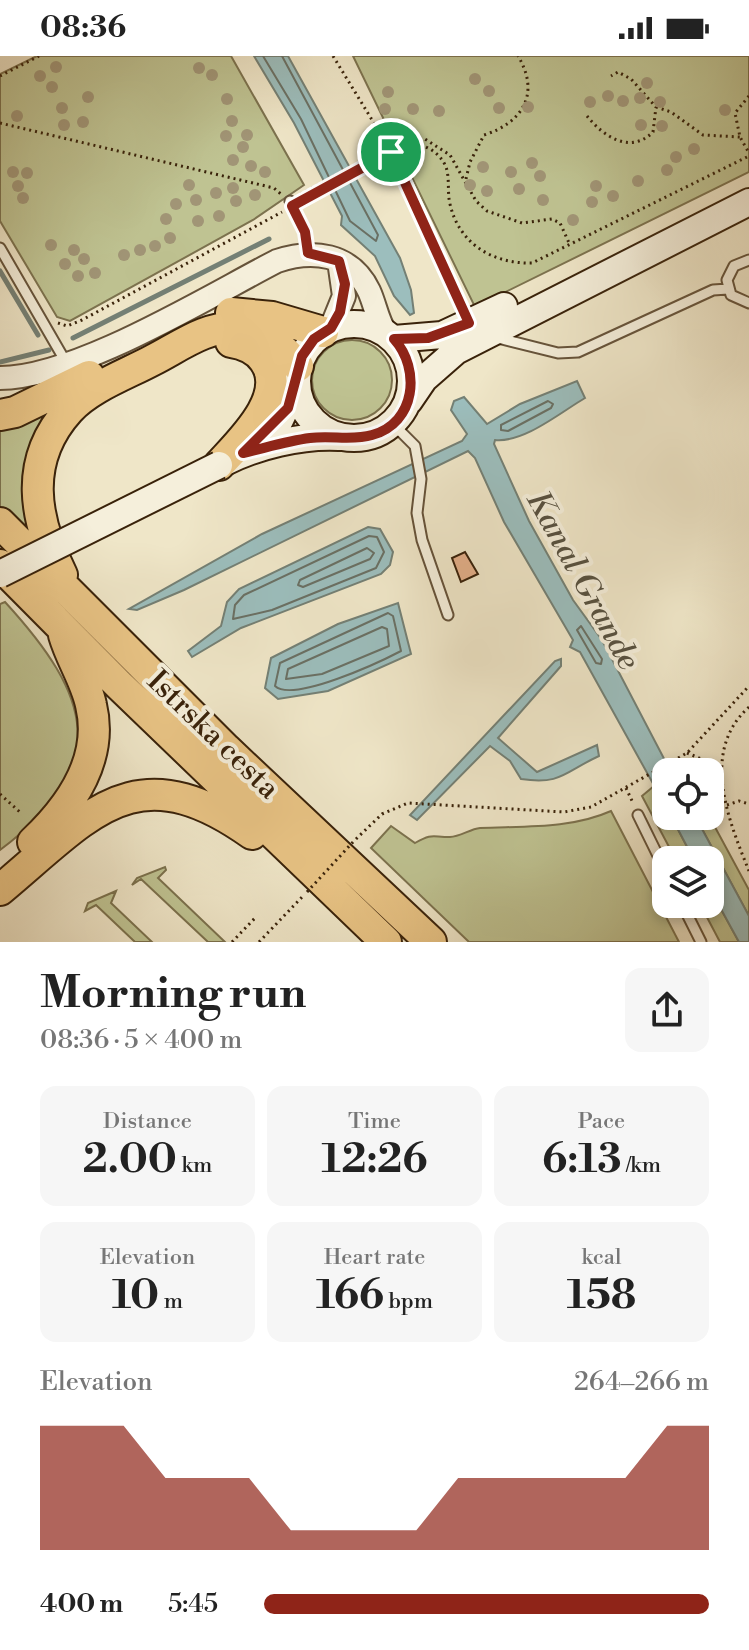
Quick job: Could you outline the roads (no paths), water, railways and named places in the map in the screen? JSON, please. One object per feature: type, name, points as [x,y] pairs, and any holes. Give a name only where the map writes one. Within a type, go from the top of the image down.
[{"type":"highway","points":[[0,415],[60,392],[175,330],[205,318],[240,312],[327,330]]},
{"type":"highway","points":[[74,598],[45,538],[35,492],[40,463],[51,435],[70,408],[111,382],[216,328],[240,327],[281,346],[298,375]]},
{"type":"highway","points":[[189,341],[240,343],[256,351],[266,363],[271,377],[274,427],[231,459]]},
{"type":"highway","name":"Istrska cesta","points":[[0,523],[431,942]]},
{"type":"highway","name":"Istrska cesta","points":[[0,565],[386,942]]},
{"type":"highway","points":[[0,872],[65,809],[78,790],[92,746],[91,704],[61,626]]},
{"type":"highway","points":[[0,890],[95,813],[133,796],[169,794],[200,802],[255,836],[290,851]]},
{"type":"main road","points":[[749,184],[478,328],[436,368],[393,424],[375,435],[342,437],[274,427],[288,408],[307,347],[327,330],[364,324],[389,335],[428,338],[478,328],[749,202]]},
{"type":"main road","points":[[389,335],[411,370],[409,401]]},
{"type":"main road","points":[[298,375],[309,417],[319,426],[342,437]]},
{"type":"main road","points":[[0,574],[231,459]]},
{"type":"street","points":[[0,378],[16,378],[67,364],[277,261],[308,253],[353,268],[362,279],[389,335]]},
{"type":"street","points":[[327,330],[344,296],[339,261]]},
{"type":"lane","points":[[295,201],[308,253]]},
{"type":"lane","points":[[0,248],[67,364]]},
{"type":"lane","points":[[749,260],[734,266],[729,272],[728,289],[736,299],[749,303]]},
{"type":"lane","points":[[478,328],[516,345],[558,353],[578,352],[713,290],[728,289]]},
{"type":"lane","points":[[393,424],[415,446],[421,479],[417,513],[422,540],[448,615]]},
{"type":"lane","points":[[638,815],[653,846]]},
{"type":"lane","points":[[689,918],[701,942]]},
{"type":"water","points":[[254,56],[288,56],[400,258],[411,290],[414,313],[410,315],[394,296],[375,256],[341,225],[342,216],[294,123]]},
{"type":"water","name":"Kanal Grande","points":[[577,381],[585,398],[530,432],[506,440],[495,440],[494,444],[529,521],[573,600],[602,640],[664,758],[652,758],[652,782],[580,652],[570,647],[573,640],[504,522],[475,458],[468,451],[184,590],[137,610],[129,609],[262,534],[462,441],[467,434],[451,410],[454,401],[464,397],[487,424],[520,404]]},
{"type":"water","points":[[368,527],[380,529],[393,552],[390,565],[381,574],[241,628],[192,657],[188,651],[221,626],[227,602],[239,589]]},
{"type":"water","points":[[398,603],[411,654],[328,691],[278,699],[265,688],[271,658],[338,624]]},
{"type":"water","points":[[561,659],[561,666],[498,738],[537,772],[597,745],[599,756],[554,779],[521,779],[510,761],[490,746],[417,820],[410,815],[555,661]]},
{"type":"water","points":[[678,830],[703,830],[711,846],[687,846]]},
{"type":"water","points":[[724,870],[749,916],[749,942],[739,942],[724,915]]},
{"type":"waterway","points":[[73,338],[269,239]]},
{"type":"waterway","points":[[0,271],[38,335]]},
{"type":"waterway","points":[[0,362],[49,350]]}]
